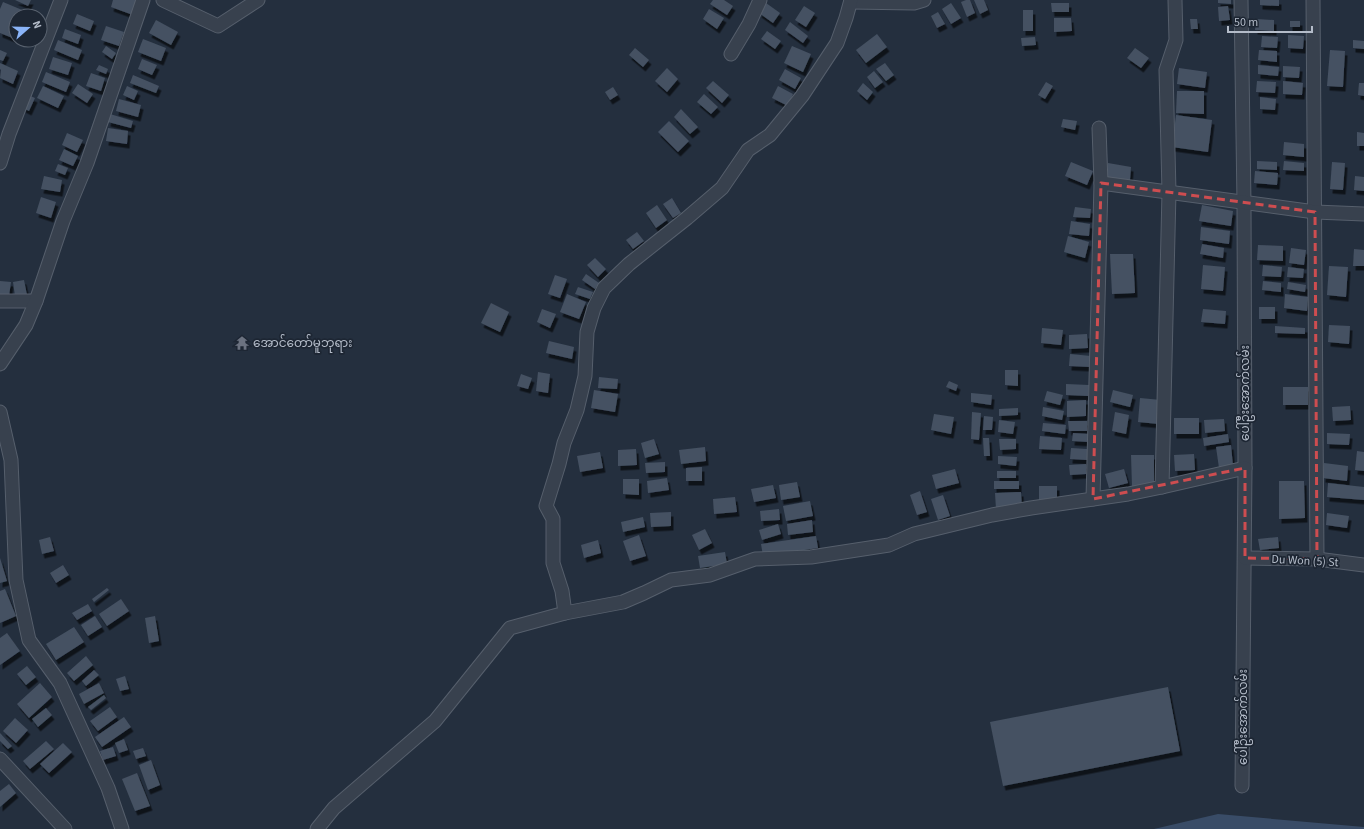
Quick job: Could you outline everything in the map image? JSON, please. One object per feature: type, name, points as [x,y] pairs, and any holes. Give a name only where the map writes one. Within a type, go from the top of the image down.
[{"type":"street","points":[[0,163],[9,134],[61,0]]},
{"type":"street","points":[[0,364],[26,325],[36,301],[63,221],[88,164],[143,0]]},
{"type":"street","points":[[163,0],[218,26],[258,0]]},
{"type":"street","points":[[731,54],[749,24],[760,0]]},
{"type":"street","points":[[565,613],[562,591],[553,563],[553,519],[546,506],[564,442],[577,410],[585,376],[587,332],[594,308],[604,288],[629,264],[722,188],[748,150],[770,135],[802,96],[837,43],[851,1],[914,3],[924,0]]},
{"type":"street","points":[[1162,487],[1169,192],[1166,70],[1176,40],[1176,0]]},
{"type":"street","name":"ပေါ်ဦးအောက်လမ်း","points":[[1241,0],[1244,203],[1245,468],[1242,786]]},
{"type":"street","points":[[1314,0],[1317,559]]},
{"type":"street","points":[[1093,498],[1100,183],[1099,128]]},
{"type":"street","points":[[1100,183],[1314,212],[1364,214]]},
{"type":"street","points":[[0,301],[36,301]]},
{"type":"street","points":[[0,412],[11,460],[16,580],[29,640],[60,683],[108,788],[122,829]]},
{"type":"street","points":[[317,829],[334,808],[435,721],[510,628],[565,613],[623,602],[671,580],[710,575],[755,559],[811,557],[889,545],[914,534],[992,514],[1128,494],[1245,468]]},
{"type":"street","name":"Du Won (5) St","points":[[1245,558],[1317,559],[1364,565]]},
{"type":"street","points":[[0,759],[65,829]]},
{"type":"highlighted area","points":[[1101,183],[1315,212],[1317,559],[1245,558],[1245,468],[1093,499]]},
{"type":"water","points":[[1218,814],[1364,827],[1364,829],[1154,829]]},
{"type":"building","points":[[15,0],[31,0],[28,6]]},
{"type":"building","points":[[113,0],[139,0],[133,15],[111,7]]},
{"type":"building","points":[[713,0],[724,0],[733,6],[727,15],[710,4]]},
{"type":"building","points":[[970,0],[975,13],[967,17],[961,2]]},
{"type":"building","points":[[974,0],[984,0],[988,10],[980,14]]},
{"type":"building","points":[[1218,0],[1231,0],[1231,4],[1218,3]]},
{"type":"building","points":[[1260,0],[1279,0],[1279,6],[1260,5]]},
{"type":"building","points":[[3,2],[17,8],[8,8],[8,36],[0,33],[0,9]]},
{"type":"building","points":[[766,3],[780,13],[773,23],[759,13]]},
{"type":"building","points":[[951,3],[961,18],[951,24],[942,9]]},
{"type":"building","points":[[1051,3],[1069,3],[1069,12],[1052,12]]},
{"type":"building","points":[[804,6],[815,13],[806,27],[795,20]]},
{"type":"building","points":[[1228,6],[1230,20],[1219,21],[1218,7]]},
{"type":"building","points":[[709,9],[724,18],[717,29],[703,19]]},
{"type":"building","points":[[1023,10],[1033,10],[1033,31],[1023,31]]},
{"type":"building","points":[[938,12],[945,24],[937,28],[931,16]]},
{"type":"building","points":[[77,14],[94,21],[90,31],[73,24]]},
{"type":"building","points":[[1054,18],[1071,18],[1072,31],[1054,32]]},
{"type":"building","points":[[1190,19],[1197,19],[1198,29],[1191,29]]},
{"type":"building","points":[[1256,19],[1274,20],[1274,31],[1255,30]]},
{"type":"building","points":[[156,20],[178,32],[171,45],[149,33]]},
{"type":"building","points":[[1290,21],[1300,21],[1300,27],[1290,27]]},
{"type":"building","points":[[790,22],[808,36],[803,43],[785,30]]},
{"type":"building","points":[[106,26],[124,32],[119,46],[101,40]]},
{"type":"building","points":[[65,29],[81,35],[78,44],[62,38]]},
{"type":"building","points":[[767,31],[781,41],[775,49],[761,39]]},
{"type":"building","points":[[877,34],[887,47],[866,63],[856,50]]},
{"type":"building","points":[[1288,35],[1304,36],[1303,49],[1288,48]]},
{"type":"building","points":[[1262,36],[1278,37],[1277,48],[1261,47]]},
{"type":"building","points":[[1035,37],[1036,45],[1022,46],[1021,38]]},
{"type":"building","points":[[143,39],[166,48],[161,61],[138,52]]},
{"type":"building","points":[[58,40],[82,50],[78,60],[54,50]]},
{"type":"building","points":[[1353,40],[1364,41],[1364,49],[1353,48]]},
{"type":"building","points":[[106,46],[116,53],[112,59],[102,52]]},
{"type":"building","points":[[792,46],[811,54],[803,72],[784,63]]},
{"type":"building","points":[[635,48],[649,60],[643,67],[629,55]]},
{"type":"building","points":[[1135,48],[1149,58],[1141,68],[1127,58]]},
{"type":"building","points":[[0,50],[7,53],[3,61],[0,60]]},
{"type":"building","points":[[1259,50],[1277,51],[1277,62],[1258,60]]},
{"type":"building","points":[[1330,50],[1345,51],[1343,87],[1327,86]]},
{"type":"building","points":[[53,57],[72,63],[68,75],[49,69]]},
{"type":"building","points":[[142,59],[157,65],[152,75],[138,69]]},
{"type":"building","points":[[0,63],[18,71],[13,84],[0,78]]},
{"type":"building","points":[[885,63],[894,75],[886,81],[876,69]]},
{"type":"building","points":[[99,65],[108,69],[106,74],[96,70]]},
{"type":"building","points":[[1258,65],[1279,67],[1278,76],[1258,74]]},
{"type":"building","points":[[1283,66],[1300,67],[1299,78],[1283,77]]},
{"type":"building","points":[[667,68],[678,79],[667,92],[655,81]]},
{"type":"building","points":[[1179,68],[1207,72],[1205,88],[1177,84]]},
{"type":"building","points":[[785,69],[801,78],[795,89],[779,80]]},
{"type":"building","points":[[874,71],[883,82],[875,88],[867,77]]},
{"type":"building","points":[[46,72],[70,82],[66,92],[42,82]]},
{"type":"building","points":[[91,73],[105,78],[101,91],[86,86]]},
{"type":"building","points":[[133,75],[159,86],[156,93],[130,83]]},
{"type":"building","points":[[713,81],[729,95],[722,103],[706,88]]},
{"type":"building","points":[[1257,81],[1276,82],[1275,93],[1256,92]]},
{"type":"building","points":[[1283,81],[1303,83],[1302,95],[1283,94]]},
{"type":"building","points":[[1046,82],[1053,86],[1045,99],[1038,95]]},
{"type":"building","points":[[863,83],[873,92],[867,100],[857,91]]},
{"type":"building","points":[[1359,83],[1364,83],[1364,96],[1358,95]]},
{"type":"building","points":[[78,84],[93,94],[87,103],[72,93]]},
{"type":"building","points":[[43,86],[64,96],[58,108],[37,98]]},
{"type":"building","points":[[127,86],[138,91],[134,100],[123,95]]},
{"type":"building","points":[[778,86],[793,94],[788,106],[772,98]]},
{"type":"building","points":[[613,87],[618,95],[610,100],[605,92]]},
{"type":"building","points":[[1177,91],[1204,91],[1204,114],[1176,113]]},
{"type":"building","points":[[704,94],[718,107],[711,114],[697,102]]},
{"type":"building","points":[[28,95],[35,98],[29,111],[23,108]]},
{"type":"building","points":[[1260,97],[1276,99],[1275,110],[1260,109]]},
{"type":"building","points":[[119,99],[141,105],[138,117],[116,111]]},
{"type":"building","points":[[681,109],[698,127],[690,134],[674,117]]},
{"type":"building","points":[[110,114],[133,121],[131,128],[108,122]]},
{"type":"building","points":[[1176,115],[1212,120],[1208,152],[1172,147]]},
{"type":"building","points":[[1063,119],[1077,121],[1075,130],[1061,127]]},
{"type":"building","points":[[669,121],[689,141],[678,152],[658,132]]},
{"type":"building","points":[[108,128],[128,131],[127,144],[106,141]]},
{"type":"building","points":[[1357,132],[1364,133],[1364,146],[1357,146]]},
{"type":"building","points":[[67,133],[83,140],[77,152],[62,145]]},
{"type":"building","points":[[1284,142],[1304,144],[1304,157],[1283,155]]},
{"type":"building","points":[[64,149],[78,156],[73,166],[59,160]]},
{"type":"building","points":[[1257,161],[1277,162],[1277,170],[1257,169]]},
{"type":"building","points":[[1284,161],[1304,163],[1304,171],[1283,170]]},
{"type":"building","points":[[1071,162],[1093,171],[1087,185],[1065,176]]},
{"type":"building","points":[[1332,162],[1345,163],[1343,190],[1330,189]]},
{"type":"building","points":[[1108,163],[1131,167],[1130,180],[1107,177]]},
{"type":"building","points":[[58,164],[68,168],[65,175],[55,171]]},
{"type":"building","points":[[1255,171],[1278,173],[1277,185],[1254,183]]},
{"type":"building","points":[[44,176],[62,180],[60,192],[41,189]]},
{"type":"building","points":[[1355,176],[1364,177],[1364,191],[1354,190]]},
{"type":"building","points":[[41,197],[56,202],[51,218],[36,213]]},
{"type":"building","points":[[672,198],[681,213],[673,218],[663,204]]},
{"type":"building","points":[[657,205],[667,220],[656,228],[646,213]]},
{"type":"building","points":[[1202,205],[1233,211],[1231,226],[1199,221]]},
{"type":"building","points":[[1075,207],[1091,209],[1090,218],[1073,217]]},
{"type":"building","points":[[1071,221],[1090,224],[1089,236],[1069,234]]},
{"type":"building","points":[[1201,227],[1230,231],[1229,244],[1200,240]]},
{"type":"building","points":[[637,232],[644,241],[633,249],[626,240]]},
{"type":"building","points":[[1068,236],[1089,242],[1085,258],[1064,252]]},
{"type":"building","points":[[1202,244],[1224,248],[1223,258],[1200,254]]},
{"type":"building","points":[[1258,245],[1283,246],[1283,261],[1257,260]]},
{"type":"building","points":[[1291,248],[1306,250],[1304,265],[1289,263]]},
{"type":"building","points":[[1354,249],[1364,250],[1364,266],[1353,266]]},
{"type":"building","points":[[1110,254],[1133,254],[1135,293],[1112,294]]},
{"type":"building","points":[[595,258],[606,269],[598,277],[587,265]]},
{"type":"building","points":[[1203,265],[1225,267],[1223,291],[1201,289]]},
{"type":"building","points":[[1263,265],[1282,267],[1281,277],[1262,276]]},
{"type":"building","points":[[1329,266],[1348,267],[1346,297],[1327,295]]},
{"type":"building","points":[[1288,267],[1304,269],[1303,278],[1287,277]]},
{"type":"building","points":[[586,274],[599,283],[595,289],[582,280]]},
{"type":"building","points":[[555,275],[567,279],[560,298],[548,294]]},
{"type":"building","points":[[24,280],[27,295],[15,296],[13,282]]},
{"type":"building","points":[[0,281],[11,282],[9,296],[0,295]]},
{"type":"building","points":[[1263,281],[1281,283],[1281,292],[1262,290]]},
{"type":"building","points":[[1288,282],[1306,285],[1305,292],[1287,289]]},
{"type":"building","points":[[578,287],[593,292],[590,299],[575,294]]},
{"type":"building","points":[[567,294],[586,302],[579,319],[560,312]]},
{"type":"building","points":[[1285,294],[1308,297],[1307,311],[1284,308]]},
{"type":"building","points":[[491,303],[509,312],[500,332],[481,323]]},
{"type":"building","points":[[1259,307],[1275,307],[1275,319],[1259,319]]},
{"type":"building","points":[[542,309],[556,314],[550,328],[537,322]]},
{"type":"building","points":[[1203,309],[1226,311],[1225,324],[1201,322]]},
{"type":"building","points":[[1329,325],[1350,326],[1349,344],[1328,342]]},
{"type":"building","points":[[1275,326],[1305,328],[1305,334],[1275,333]]},
{"type":"building","points":[[1042,328],[1063,330],[1061,345],[1041,343]]},
{"type":"building","points":[[1087,334],[1088,348],[1069,349],[1069,335]]},
{"type":"building","points":[[549,341],[574,347],[572,359],[546,353]]},
{"type":"building","points":[[1070,354],[1091,356],[1090,367],[1069,366]]},
{"type":"building","points":[[1005,370],[1018,370],[1018,386],[1005,385]]},
{"type":"building","points":[[538,372],[550,374],[548,393],[536,391]]},
{"type":"building","points":[[521,374],[532,378],[528,389],[517,386]]},
{"type":"building","points":[[599,377],[618,379],[617,389],[598,388]]},
{"type":"building","points":[[949,381],[958,385],[956,391],[946,387]]},
{"type":"building","points":[[1066,384],[1089,385],[1088,396],[1066,395]]},
{"type":"building","points":[[1283,387],[1308,387],[1308,405],[1283,405]]},
{"type":"building","points":[[594,390],[618,394],[615,412],[591,408]]},
{"type":"building","points":[[1113,390],[1133,395],[1130,407],[1110,402]]},
{"type":"building","points":[[1047,391],[1063,395],[1060,405],[1044,401]]},
{"type":"building","points":[[971,393],[992,395],[991,405],[971,402]]},
{"type":"building","points":[[1140,398],[1161,400],[1159,424],[1138,422]]},
{"type":"building","points":[[1086,400],[1086,416],[1067,417],[1067,401]]},
{"type":"building","points":[[1350,406],[1351,420],[1333,421],[1332,407]]},
{"type":"building","points":[[1043,407],[1064,411],[1062,420],[1042,416]]},
{"type":"building","points":[[1018,408],[1018,415],[999,416],[999,409]]},
{"type":"building","points":[[972,412],[981,413],[979,440],[971,439]]},
{"type":"building","points":[[1115,412],[1129,415],[1126,434],[1112,431]]},
{"type":"building","points":[[934,414],[954,417],[951,434],[931,430]]},
{"type":"building","points":[[984,416],[993,417],[992,430],[983,430]]},
{"type":"building","points":[[1174,418],[1199,418],[1199,434],[1174,434]]},
{"type":"building","points":[[1224,419],[1225,431],[1205,433],[1204,420]]},
{"type":"building","points":[[999,420],[1015,422],[1013,434],[998,432]]},
{"type":"building","points":[[1068,421],[1087,421],[1087,431],[1069,431]]},
{"type":"building","points":[[1043,423],[1066,425],[1065,434],[1042,431]]},
{"type":"building","points":[[1073,433],[1090,434],[1089,442],[1072,441]]},
{"type":"building","points":[[1327,433],[1350,434],[1349,445],[1327,444]]},
{"type":"building","points":[[1228,434],[1229,442],[1204,446],[1203,438]]},
{"type":"building","points":[[1040,436],[1062,438],[1061,450],[1039,449]]},
{"type":"building","points":[[983,438],[989,438],[990,456],[984,456]]},
{"type":"building","points":[[654,439],[659,454],[645,458],[641,443]]},
{"type":"building","points":[[999,439],[1016,439],[1016,449],[1000,450]]},
{"type":"building","points":[[1231,445],[1233,466],[1219,468],[1216,447]]},
{"type":"building","points":[[705,447],[706,461],[681,464],[679,450]]},
{"type":"building","points":[[1071,448],[1087,449],[1087,460],[1070,459]]},
{"type":"building","points":[[636,449],[637,465],[618,466],[618,450]]},
{"type":"building","points":[[1357,451],[1364,452],[1364,471],[1355,470]]},
{"type":"building","points":[[600,452],[603,468],[580,472],[577,456]]},
{"type":"building","points":[[1194,454],[1195,470],[1175,471],[1174,455]]},
{"type":"building","points":[[1131,455],[1154,455],[1154,487],[1132,487]]},
{"type":"building","points":[[998,456],[1017,457],[1016,466],[998,464]]},
{"type":"building","points":[[665,462],[665,472],[646,473],[645,463]]},
{"type":"building","points":[[1324,463],[1348,466],[1347,481],[1323,478]]},
{"type":"building","points":[[1086,464],[1086,474],[1070,475],[1069,465]]},
{"type":"building","points":[[702,467],[702,481],[686,481],[686,468]]},
{"type":"building","points":[[955,469],[959,483],[936,489],[932,475]]},
{"type":"building","points":[[1124,469],[1128,483],[1109,488],[1105,474]]},
{"type":"building","points":[[997,471],[1016,471],[1016,478],[997,478]]},
{"type":"building","points":[[667,478],[669,490],[648,493],[647,481]]},
{"type":"building","points":[[623,479],[639,479],[639,495],[623,494]]},
{"type":"building","points":[[994,481],[1019,481],[1019,489],[994,489]]},
{"type":"building","points":[[1279,481],[1304,481],[1305,518],[1279,519]]},
{"type":"building","points":[[797,482],[800,497],[781,500],[779,485]]},
{"type":"building","points":[[1328,483],[1364,487],[1364,500],[1327,497]]},
{"type":"building","points":[[773,485],[776,498],[754,502],[751,489]]},
{"type":"building","points":[[1039,486],[1057,486],[1057,501],[1039,500]]},
{"type":"building","points":[[920,491],[927,512],[917,515],[910,495]]},
{"type":"building","points":[[1021,492],[1022,508],[996,509],[995,493]]},
{"type":"building","points":[[943,495],[950,516],[938,520],[931,499]]},
{"type":"building","points":[[735,497],[737,512],[714,514],[713,499]]},
{"type":"building","points":[[810,501],[813,516],[786,521],[783,506]]},
{"type":"building","points":[[779,509],[780,520],[761,521],[760,511]]},
{"type":"building","points":[[671,512],[671,526],[651,527],[650,513]]},
{"type":"building","points":[[1327,513],[1349,516],[1347,528],[1326,525]]},
{"type":"building","points":[[643,517],[645,527],[623,532],[621,522]]},
{"type":"building","points":[[812,520],[813,532],[788,535],[787,524]]},
{"type":"building","points":[[778,524],[781,534],[762,540],[759,530]]},
{"type":"building","points":[[705,529],[712,543],[699,550],[692,535]]},
{"type":"building","points":[[639,535],[646,556],[630,561],[623,541]]},
{"type":"building","points":[[816,536],[818,548],[763,556],[761,544]]},
{"type":"building","points":[[50,537],[54,551],[42,554],[39,540]]},
{"type":"building","points":[[1278,537],[1279,548],[1260,550],[1258,539]]},
{"type":"building","points":[[598,540],[601,553],[584,558],[581,545]]},
{"type":"building","points":[[725,552],[727,564],[700,568],[698,556]]},
{"type":"building","points":[[0,558],[7,581],[0,583]]},
{"type":"building","points":[[63,565],[69,575],[56,583],[50,573]]},
{"type":"building","points":[[107,588],[109,590],[94,602],[92,599]]},
{"type":"building","points":[[5,589],[16,616],[0,623],[0,591]]},
{"type":"building","points":[[121,599],[129,611],[107,626],[99,614]]},
{"type":"building","points":[[88,604],[92,611],[77,620],[72,613]]},
{"type":"building","points":[[95,616],[102,627],[88,636],[81,625]]},
{"type":"building","points":[[155,616],[159,641],[149,643],[145,618]]},
{"type":"building","points":[[74,627],[84,642],[56,660],[46,644]]},
{"type":"building","points":[[7,633],[20,651],[0,665],[0,638]]},
{"type":"building","points":[[86,656],[93,665],[74,681],[67,673]]},
{"type":"building","points":[[27,666],[36,677],[26,685],[17,674]]},
{"type":"building","points":[[94,670],[99,675],[86,686],[82,681]]},
{"type":"building","points":[[125,676],[129,689],[120,691],[116,679]]},
{"type":"building","points":[[40,683],[52,697],[29,718],[17,704]]},
{"type":"building","points":[[99,683],[104,693],[84,704],[79,694]]},
{"type":"building","points":[[1168,687],[1180,751],[1003,786],[990,722]]},
{"type":"building","points":[[104,695],[106,698],[91,710],[88,707]]},
{"type":"building","points":[[110,707],[117,717],[98,731],[90,721]]},
{"type":"building","points":[[46,708],[52,715],[38,727],[32,719]]},
{"type":"building","points":[[124,717],[131,727],[102,747],[95,737]]},
{"type":"building","points":[[15,718],[28,730],[16,743],[3,731]]},
{"type":"building","points":[[0,733],[12,746],[8,749],[0,741]]},
{"type":"building","points":[[124,739],[128,750],[119,753],[115,743]]},
{"type":"building","points":[[46,741],[54,749],[30,769],[23,761]]},
{"type":"building","points":[[63,743],[72,752],[49,773],[40,764]]},
{"type":"building","points":[[113,747],[116,756],[103,760],[100,751]]},
{"type":"building","points":[[143,748],[146,756],[136,759],[133,751]]},
{"type":"building","points":[[151,760],[160,785],[148,790],[139,765]]},
{"type":"building","points":[[137,773],[150,806],[135,811],[122,779]]},
{"type":"building","points":[[9,784],[16,793],[0,807],[0,791]]},
{"type":"place","name":"အောင်တော်မူဘုရား","points":[[242,343]]}]
